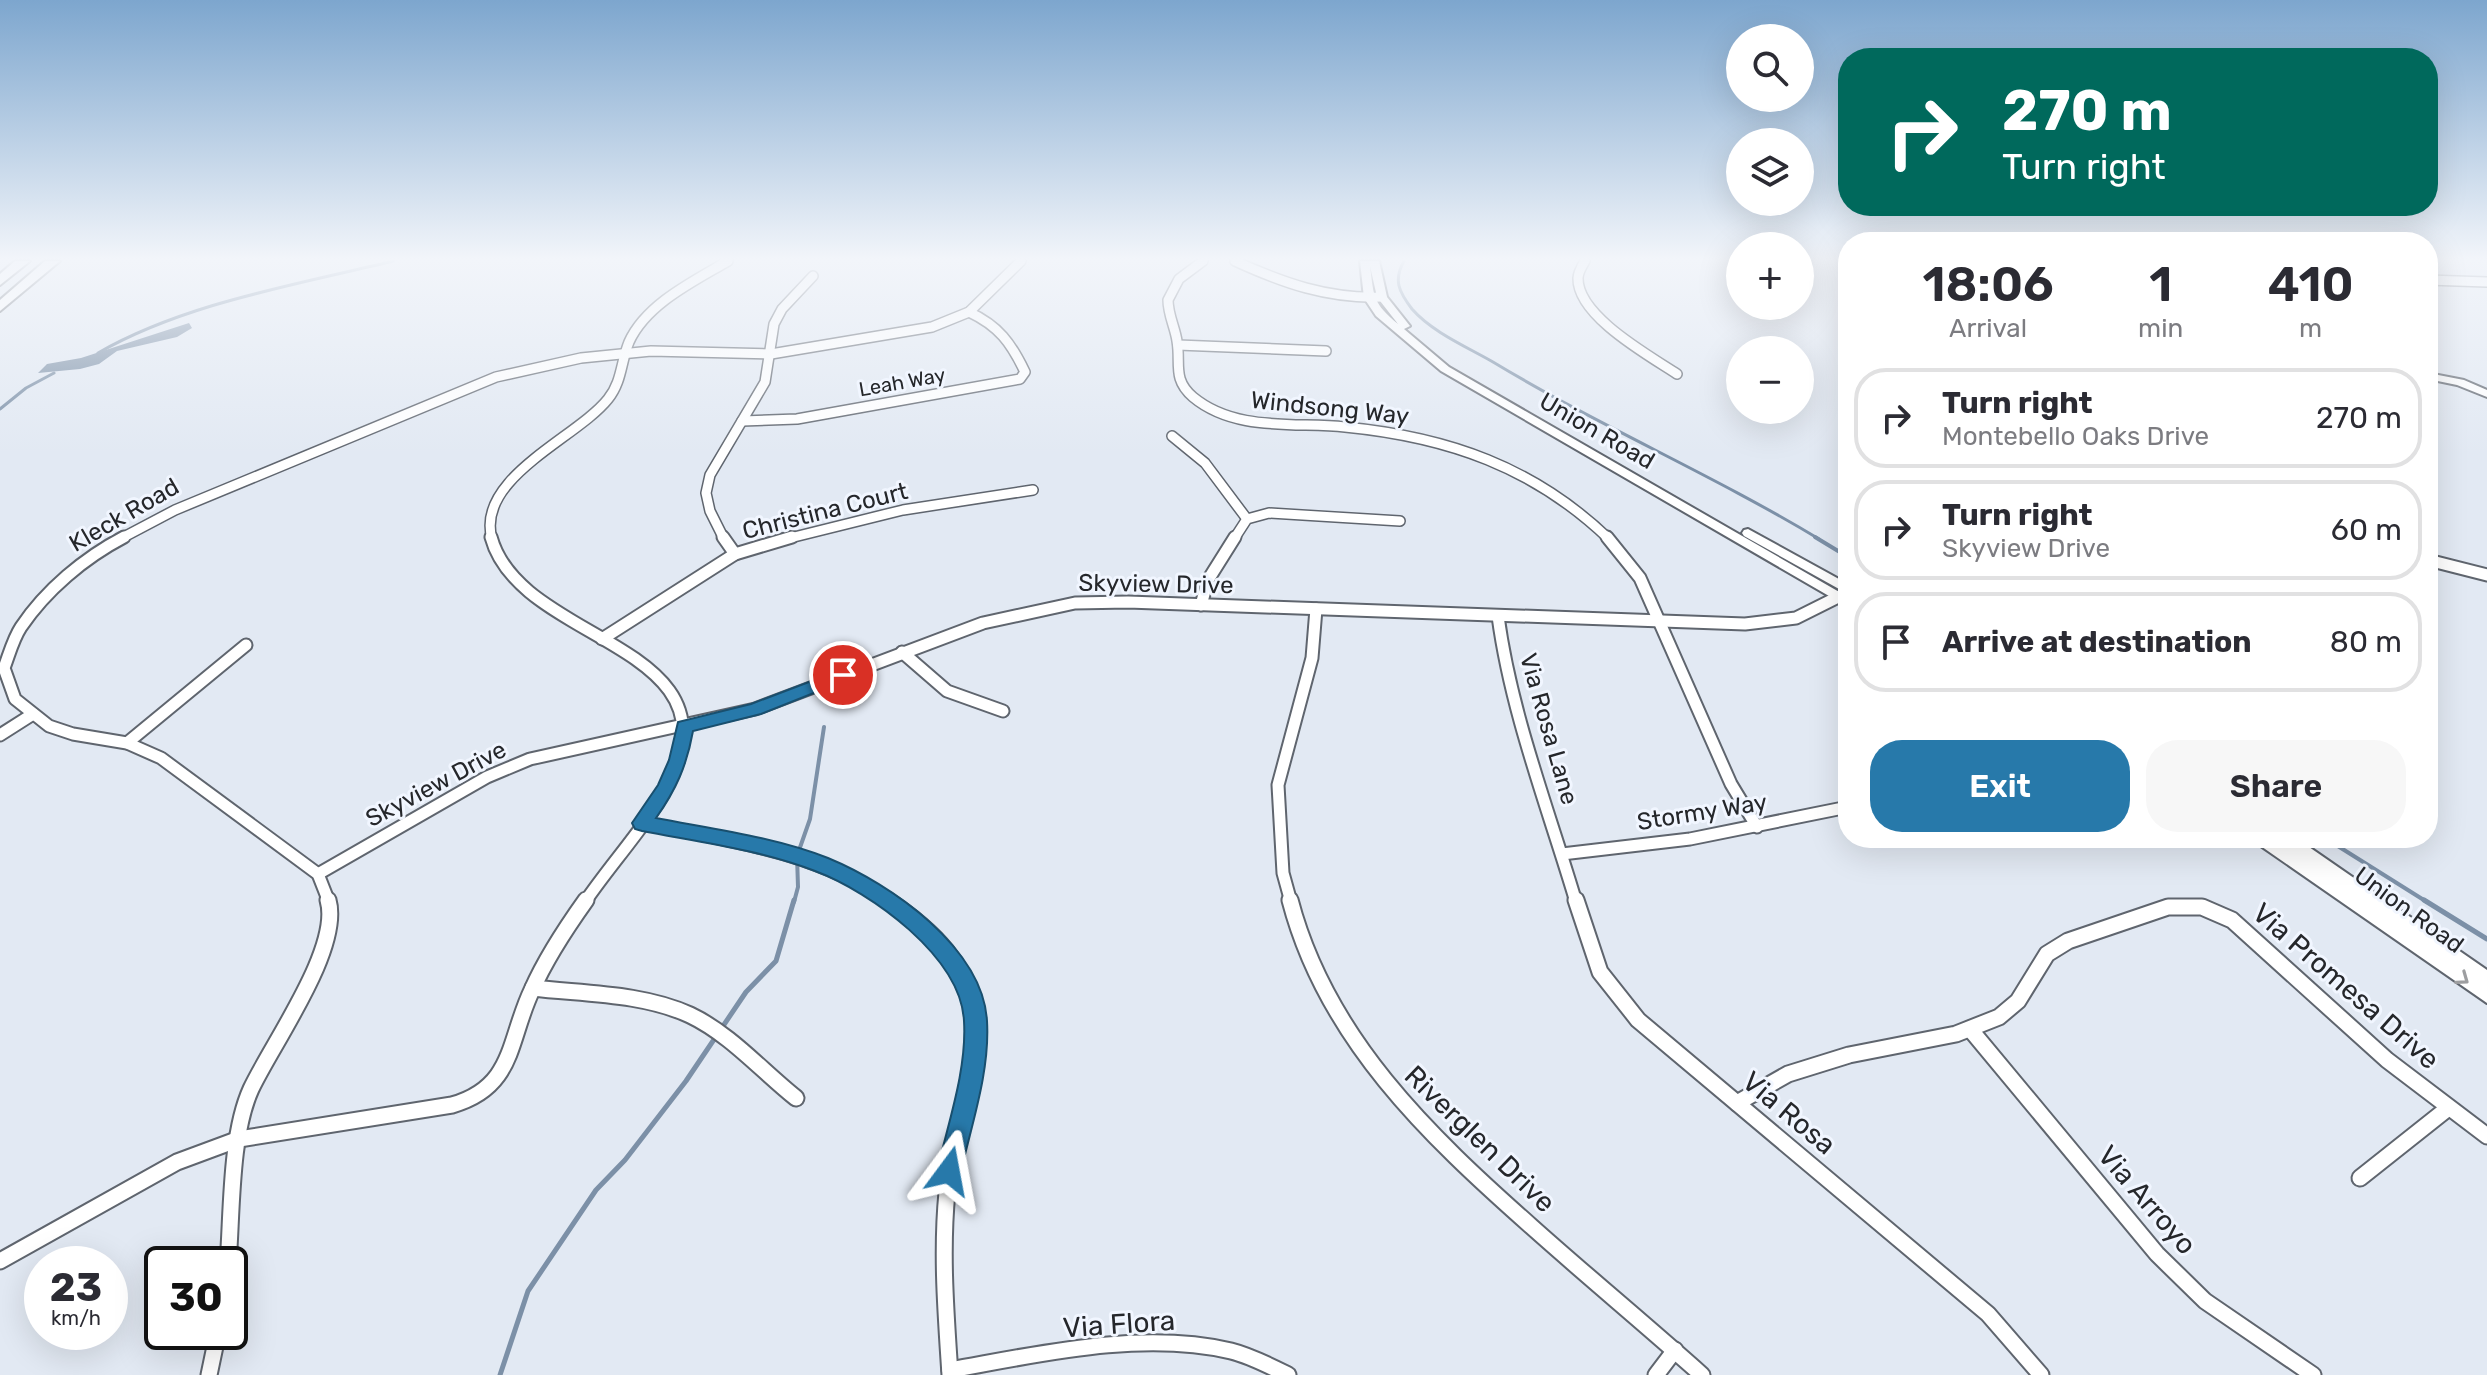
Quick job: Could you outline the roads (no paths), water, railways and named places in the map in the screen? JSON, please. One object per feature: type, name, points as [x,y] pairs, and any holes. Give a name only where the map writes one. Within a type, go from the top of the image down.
[{"type":"main road","name":"Union Road","points":[[1394,325],[1398,332],[1465,382],[1838,592]]},
{"type":"main road","points":[[2438,378],[2460,382],[2487,394]]},
{"type":"main road","name":"Union Road","points":[[2277,848],[2487,996]]},
{"type":"main road","name":"Union Road","points":[[2298,848],[2487,979]]},
{"type":"street","points":[[0,1261],[177,1162],[239,1139],[452,1105],[472,1099],[493,1085],[506,1065],[533,988],[561,940],[667,788],[678,760],[685,727],[666,683],[648,666],[557,613],[523,586],[499,559],[488,533],[494,506],[514,476],[542,449],[595,413],[613,396],[621,380],[631,337],[639,325]]},
{"type":"street","points":[[735,554],[715,526],[706,493],[710,475],[765,382],[774,325]]},
{"type":"street","name":"Kleck Road","points":[[318,874],[161,758],[127,743],[73,734],[49,726],[15,699],[4,668],[19,630],[69,574],[111,544],[175,510],[496,377],[546,364],[626,353],[676,350],[771,354],[937,325]]},
{"type":"street","name":"Leah Way","points":[[742,421],[797,419],[1020,379],[1025,372],[1006,334],[996,325]]},
{"type":"street","name":"Windsong Way","points":[[1172,325],[1178,345],[1176,375],[1183,387],[1201,403],[1224,414],[1261,423],[1372,430],[1438,442],[1498,463],[1556,493],[1589,517],[1627,557],[1640,578],[1731,784],[1757,827]]},
{"type":"street","points":[[1609,325],[1677,374]]},
{"type":"street","points":[[1178,345],[1326,351]]},
{"type":"street","points":[[1172,436],[1200,454],[1221,488],[1247,519]]},
{"type":"street","name":"Christina Court","points":[[602,639],[735,554],[834,525],[903,510],[1033,490]]},
{"type":"street","points":[[1201,605],[1208,580],[1247,519],[1269,513],[1400,521]]},
{"type":"street","points":[[2438,563],[2487,575]]},
{"type":"street","name":"Skyview Drive","points":[[318,874],[487,777],[530,759],[755,709],[983,623],[1075,603],[1660,623],[1770,622],[1796,618],[1838,600]]},
{"type":"street","name":"Riverglen Drive","points":[[1316,609],[1312,659],[1292,722],[1277,802],[1287,895],[1302,943],[1324,991],[1374,1071],[1415,1120],[1493,1193],[1702,1375]]},
{"type":"street","name":"Via Rosa Lane","points":[[1498,616],[1502,646],[1562,854]]},
{"type":"street","points":[[127,743],[246,645]]},
{"type":"street","points":[[902,652],[939,689],[1003,711]]},
{"type":"street","points":[[0,735],[33,714]]},
{"type":"street","name":"Stormy Way","points":[[1562,854],[1690,839],[1838,809]]},
{"type":"street","points":[[642,823],[741,842],[822,864],[869,889],[903,912],[938,941],[955,964],[971,993],[976,1020],[975,1057],[949,1171],[944,1217],[943,1292],[950,1373]]},
{"type":"street","name":"Via Rosa","points":[[1562,854],[1594,960],[1603,980],[1624,1008],[1988,1314],[2041,1375]]},
{"type":"street","points":[[230,1246],[240,1119],[251,1090],[307,987],[325,942],[330,904],[318,874]]},
{"type":"street","name":"Via Promesa Drive","points":[[1737,1103],[1788,1074],[1849,1055],[1970,1029],[1999,1017],[2018,1001],[2047,954],[2068,941],[2168,907],[2202,907],[2232,920],[2447,1109],[2487,1136]]},
{"type":"street","points":[[533,988],[637,1002],[690,1015],[796,1098]]},
{"type":"street","name":"Via Arroyo","points":[[1970,1029],[2157,1254],[2205,1301],[2313,1375]]},
{"type":"street","points":[[2360,1178],[2447,1109]]},
{"type":"street","name":"Via Flora","points":[[950,1373],[1012,1359],[1143,1344],[1197,1345],[1231,1350],[1288,1375]]},
{"type":"street","points":[[209,1375],[214,1350]]},
{"type":"street","points":[[1656,1375],[1675,1350]]},
{"type":"water","points":[[182,325],[192,328],[177,337],[117,351],[99,364],[38,373],[47,364],[81,358]]},
{"type":"waterway","points":[[98,353],[157,325]]},
{"type":"waterway","points":[[1431,325],[1574,408],[1819,539]]},
{"type":"waterway","points":[[0,409],[26,388],[54,373]]},
{"type":"waterway","points":[[1815,537],[1838,551]]},
{"type":"waterway","points":[[794,902],[798,887],[797,856],[810,819],[824,727]]},
{"type":"waterway","points":[[2341,848],[2427,902]]},
{"type":"waterway","points":[[500,1375],[528,1291],[596,1190],[625,1160],[686,1081],[746,992],[776,961],[794,900]]},
{"type":"waterway","points":[[2424,900],[2487,939]]}]
